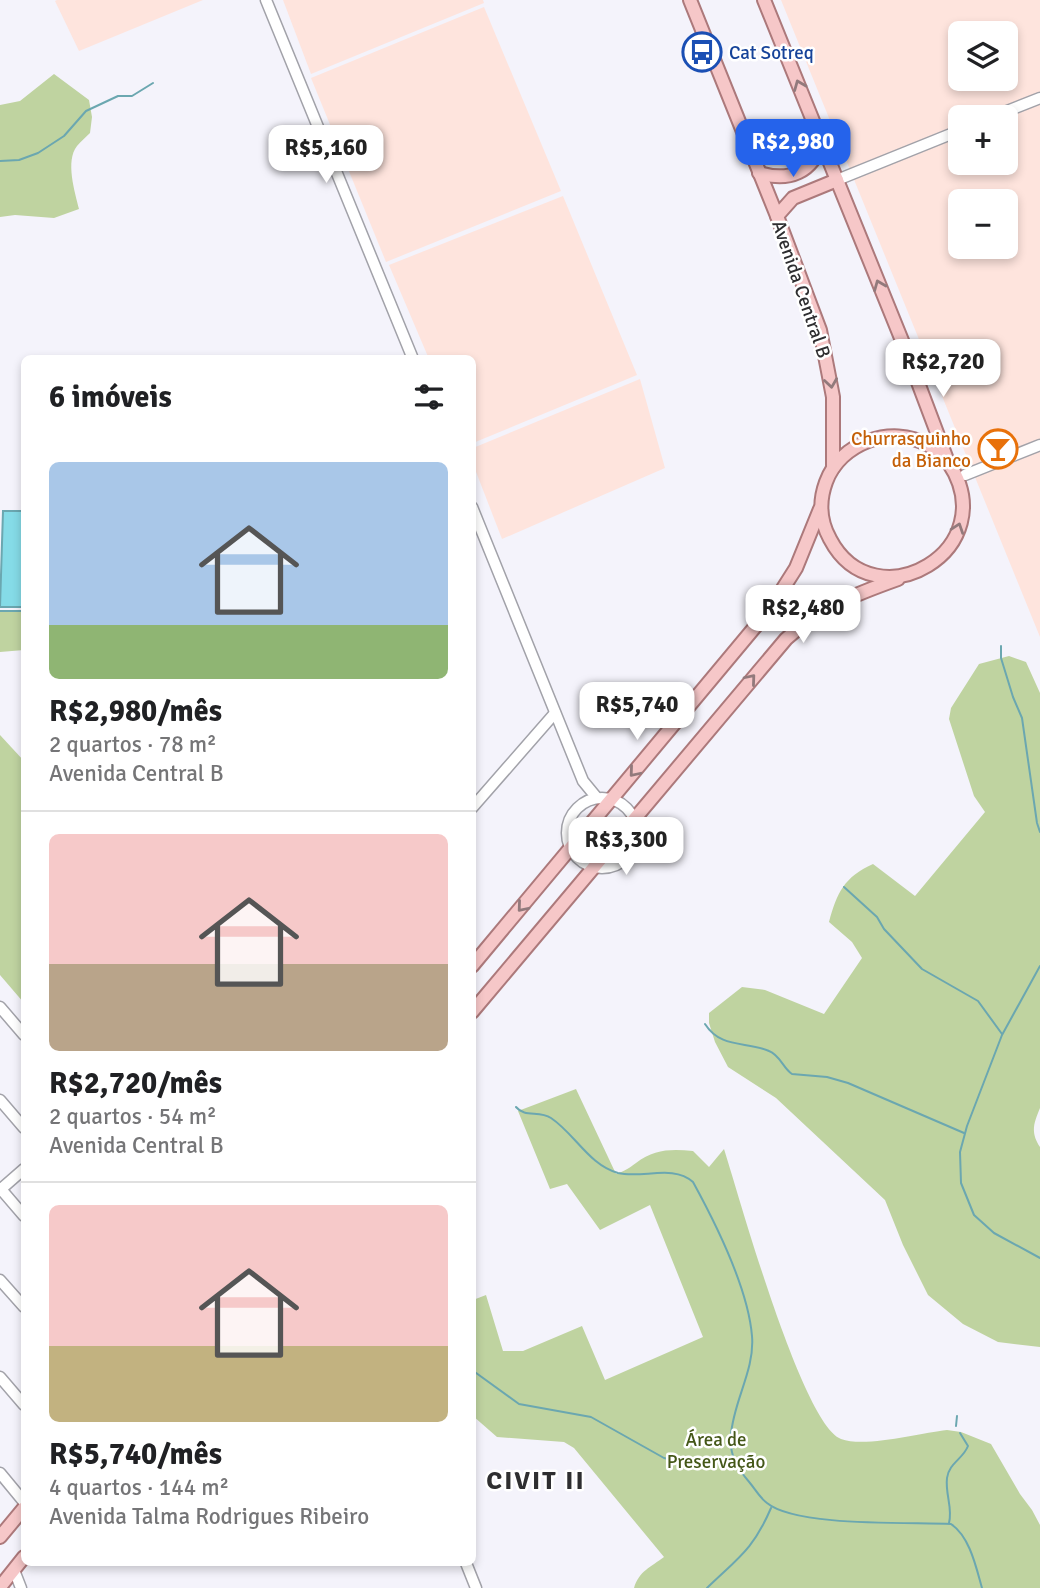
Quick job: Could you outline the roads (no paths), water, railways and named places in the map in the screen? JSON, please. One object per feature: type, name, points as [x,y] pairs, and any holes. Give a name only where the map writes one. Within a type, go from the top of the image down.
[{"type":"main road","name":"Avenida Central B","points":[[476,961],[770,609],[796,568],[821,506],[832,468],[834,409],[825,348],[816,317],[690,0]]},
{"type":"main road","points":[[476,1007],[775,650],[800,626],[828,607],[912,574],[936,561],[949,548],[958,532],[963,514],[963,496],[958,478],[948,462],[765,0]]},
{"type":"main road","points":[[759,173],[781,177],[804,169],[818,156],[822,141]]},
{"type":"main road","points":[[777,216],[793,198],[838,180]]},
{"type":"main road","points":[[832,468],[851,449],[876,438],[902,436],[928,445],[948,462]]},
{"type":"main road","points":[[821,506],[829,537],[849,562],[864,571],[879,575],[895,577],[912,574]]},
{"type":"main road","points":[[0,1537],[21,1512]]},
{"type":"main road","points":[[1,1587],[21,1561]]},
{"type":"street","points":[[266,0],[411,355]]},
{"type":"street","points":[[1018,107],[1040,98]]},
{"type":"street","points":[[838,180],[948,135]]},
{"type":"street","points":[[965,475],[1040,445]]},
{"type":"street","points":[[476,517],[583,781],[597,798]]},
{"type":"street","points":[[476,803],[555,713]]},
{"type":"street","points":[[581,805],[597,798],[612,799],[625,806],[634,818],[637,835],[635,846],[628,856],[613,866],[593,866],[580,860],[571,848],[567,838],[569,822],[581,805],[583,781]]},
{"type":"street","points":[[0,1007],[21,1032]]},
{"type":"street","points":[[0,1100],[21,1124]]},
{"type":"street","points":[[21,1172],[0,1189],[21,1213]]},
{"type":"street","points":[[0,1280],[21,1304]]},
{"type":"street","points":[[0,1377],[21,1402]]},
{"type":"street","points":[[0,1473],[21,1498]]},
{"type":"street","points":[[467,1566],[476,1588]]},
{"type":"street","points":[[14,1570],[21,1588]]},
{"type":"street","points":[[1,1587],[10,1588]]},
{"type":"water","points":[[3,511],[21,511],[21,607],[0,607]]},
{"type":"waterway","points":[[0,161],[19,160],[38,153],[64,136],[86,111],[118,96],[132,96],[153,83]]},
{"type":"waterway","points":[[0,611],[21,611]]},
{"type":"waterway","points":[[1001,646],[1001,658],[1022,718],[1040,832]]},
{"type":"waterway","points":[[844,887],[877,917],[884,929],[922,969],[978,1001],[1002,1034]]},
{"type":"waterway","points":[[1040,966],[1002,1035],[967,1126],[960,1152],[961,1183],[974,1215],[994,1233],[1040,1258]]},
{"type":"waterway","points":[[705,1024],[711,1032],[726,1041],[773,1053],[792,1074],[827,1077],[848,1083],[964,1133]]},
{"type":"waterway","points":[[516,1107],[524,1112],[551,1118],[590,1156],[608,1169],[627,1174],[676,1174],[693,1182],[730,1257],[749,1317],[752,1349],[733,1423],[731,1442],[738,1466],[762,1499],[782,1511],[827,1520],[951,1524],[968,1544],[982,1588]]},
{"type":"waterway","points":[[476,1373],[519,1404],[591,1417],[664,1458],[690,1464],[734,1459]]},
{"type":"waterway","points":[[956,1426],[957,1416]]},
{"type":"waterway","points":[[949,1523],[948,1473],[968,1446],[960,1433]]},
{"type":"waterway","points":[[707,1588],[751,1544],[771,1508]]},
{"type":"place","name":"Cat Sotreq","points":[[702,52]]},
{"type":"place","name":"Churrasquinho da Bianco","points":[[998,449]]},
{"type":"district","name":"CIVIT II","points":[[536,1480]]},
{"type":"park label","name":"Área de Preservação","points":[[716,1450]]}]
